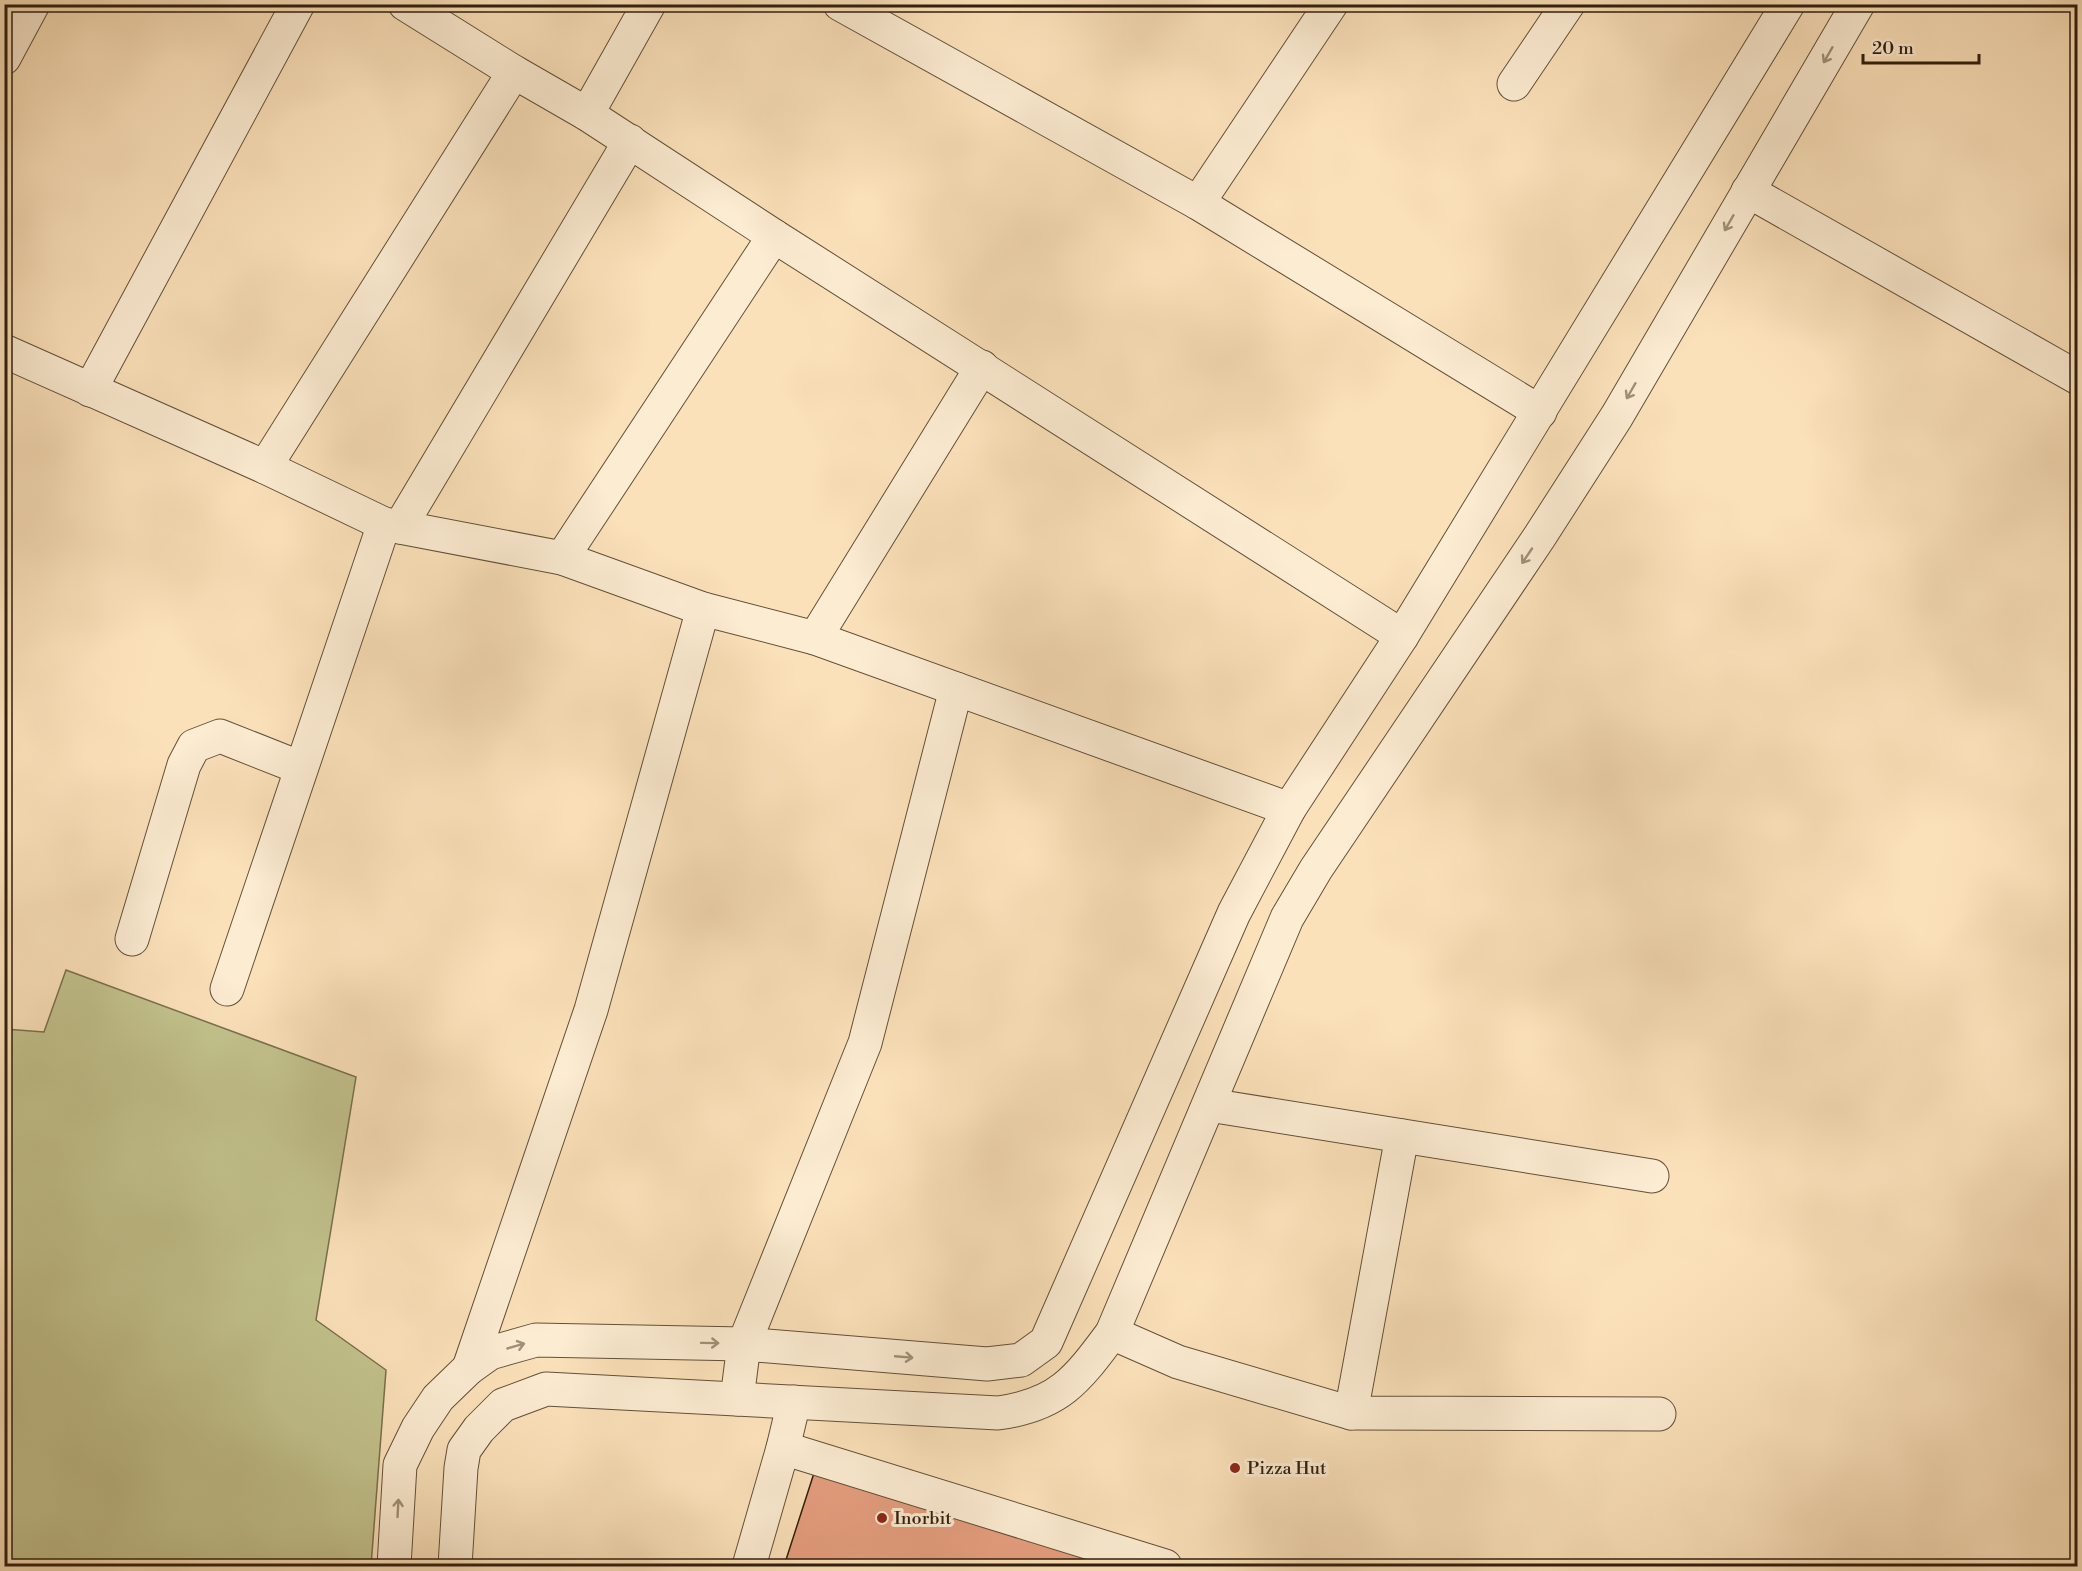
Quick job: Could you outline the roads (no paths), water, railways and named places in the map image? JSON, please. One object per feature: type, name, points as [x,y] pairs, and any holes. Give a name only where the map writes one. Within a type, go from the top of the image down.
[{"type":"street","points":[[4,58],[33,4]]},
{"type":"street","points":[[90,390],[298,4]]},
{"type":"street","points":[[405,4],[630,141],[774,236],[1402,636]]},
{"type":"street","points":[[587,114],[649,4]]},
{"type":"street","points":[[840,4],[1198,203],[1540,412]]},
{"type":"street","points":[[1198,203],[1331,4]]},
{"type":"street","points":[[1514,84],[1568,4]]},
{"type":"street","points":[[394,1566],[400,1465],[418,1428],[438,1398],[490,1353],[537,1340],[744,1344],[987,1364],[1020,1360],[1046,1342],[1234,913],[1289,808],[1402,636],[1788,4]]},
{"type":"street","points":[[455,1566],[464,1450],[479,1429],[503,1405],[546,1389],[998,1413],[1023,1410],[1045,1401],[1071,1384],[1089,1364],[1112,1333],[1287,918],[1316,869],[1540,536],[1617,416],[1858,4]]},
{"type":"street","points":[[265,467],[514,72]]},
{"type":"street","points":[[227,989],[302,768],[392,526],[630,141]]},
{"type":"street","points":[[1748,191],[2078,378]]},
{"type":"street","points":[[562,558],[774,236]]},
{"type":"street","points":[[4,351],[392,526],[562,558],[703,609],[815,638],[1289,808]]},
{"type":"street","points":[[815,638],[982,367]]},
{"type":"street","points":[[470,1368],[591,1010],[703,609]]},
{"type":"street","points":[[737,1399],[744,1344],[865,1043],[956,689]]},
{"type":"street","points":[[132,939],[184,765],[194,746],[220,736],[302,768]]},
{"type":"street","points":[[1209,1105],[1652,1176]]},
{"type":"street","points":[[1351,1413],[1402,1136]]},
{"type":"street","points":[[1112,1333],[1178,1362],[1351,1413],[1659,1414]]},
{"type":"street","points":[[749,1566],[794,1402]]},
{"type":"street","points":[[783,1448],[1165,1566]]},
{"type":"place","name":"Pizza Hut","points":[[1235,1468]]},
{"type":"place","name":"Inorbit","points":[[882,1518]]}]
